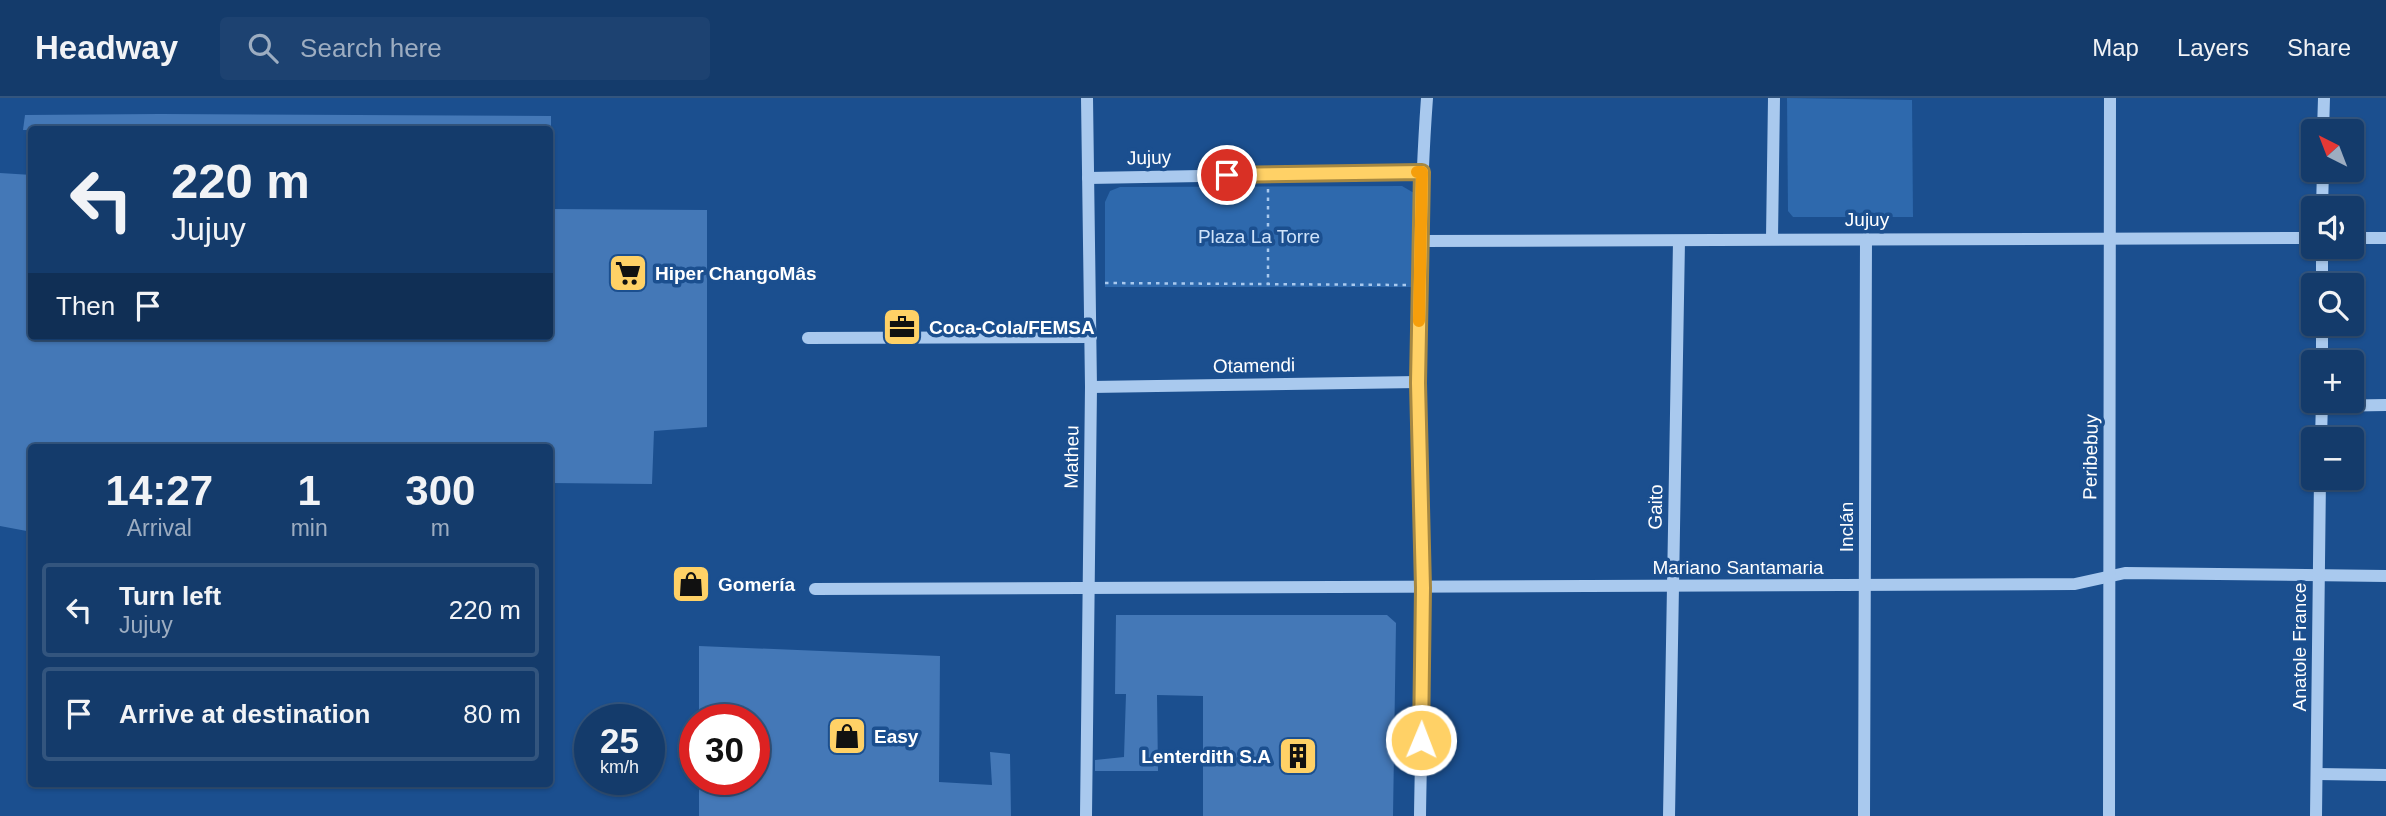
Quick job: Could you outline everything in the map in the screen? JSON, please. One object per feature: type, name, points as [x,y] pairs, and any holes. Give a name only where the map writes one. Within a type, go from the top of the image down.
[{"type":"street","name":"Matheu","points":[[1086,816],[1091,387],[1087,98]]},
{"type":"street","points":[[1420,816],[1423,588],[1418,383],[1422,172],[1427,98]]},
{"type":"street","points":[[1772,238],[1774,98]]},
{"type":"street","name":"Peribebuy","points":[[2109,816],[2108,575],[2112,239],[2110,98]]},
{"type":"street","points":[[2323,98],[2323,119]]},
{"type":"street","name":"Jujuy","points":[[1088,178],[1422,172]]},
{"type":"street","name":"Jujuy","points":[[1420,241],[2301,238]]},
{"type":"street","points":[[2364,238],[2386,238]]},
{"type":"street","name":"Inclán","points":[[1864,816],[1866,239]]},
{"type":"street","name":"Gaito","points":[[1669,816],[1679,241]]},
{"type":"street","points":[[808,338],[1091,337]]},
{"type":"street","name":"Otamendi","points":[[1091,387],[1418,383]]},
{"type":"street","points":[[2364,404],[2386,405]]},
{"type":"street","name":"Anatole France","points":[[2316,816],[2320,490]]},
{"type":"street","name":"Mariano Santamaria","points":[[815,589],[1864,586],[2075,584],[2108,575],[2386,576]]},
{"type":"street","points":[[2317,774],[2386,775]]},
{"type":"path","points":[[1268,187],[1268,284]]},
{"type":"path","points":[[1105,283],[1414,285]]},
{"type":"green space","points":[[1787,98],[1912,100],[1913,217],[1793,217],[1788,211]]},
{"type":"green space","name":"Plaza La Torre","points":[[1402,186],[1414,193],[1414,287],[1105,287],[1105,202],[1110,191],[1120,187]]},
{"type":"building","points":[[25,115],[551,116],[551,126],[28,126],[28,130],[23,130]]},
{"type":"building","name":"Hiper ChangoMâs","points":[[0,173],[28,175],[28,340],[553,340],[553,209],[707,210],[707,427],[654,431],[652,484],[553,483],[553,444],[28,444],[28,531],[0,526]]},
{"type":"building","name":"Lenterdith S.A","points":[[1116,615],[1387,615],[1396,623],[1393,816],[1203,816],[1203,696],[1157,695],[1158,771],[1095,771],[1095,760],[1124,757],[1126,694],[1115,694]]},
{"type":"building","name":"Easy","points":[[699,646],[940,656],[939,782],[992,785],[990,752],[1010,754],[1011,816],[699,816],[699,795],[770,795],[770,704],[699,704]]},
{"type":"slow traffic","points":[[1417,172],[1422,172],[1419,321]]},
{"type":"place","name":"Hiper ChangoMâs","points":[[628,273]]},
{"type":"place","name":"Coca-Cola/FEMSA","points":[[902,327]]},
{"type":"place","name":"Gomería","points":[[691,584]]},
{"type":"place","name":"Easy","points":[[847,736]]},
{"type":"place","name":"Lenterdith S.A","points":[[1298,756]]},
{"type":"route","points":[[1227,175],[1422,172],[1418,383],[1423,588],[1421,740]]}]
